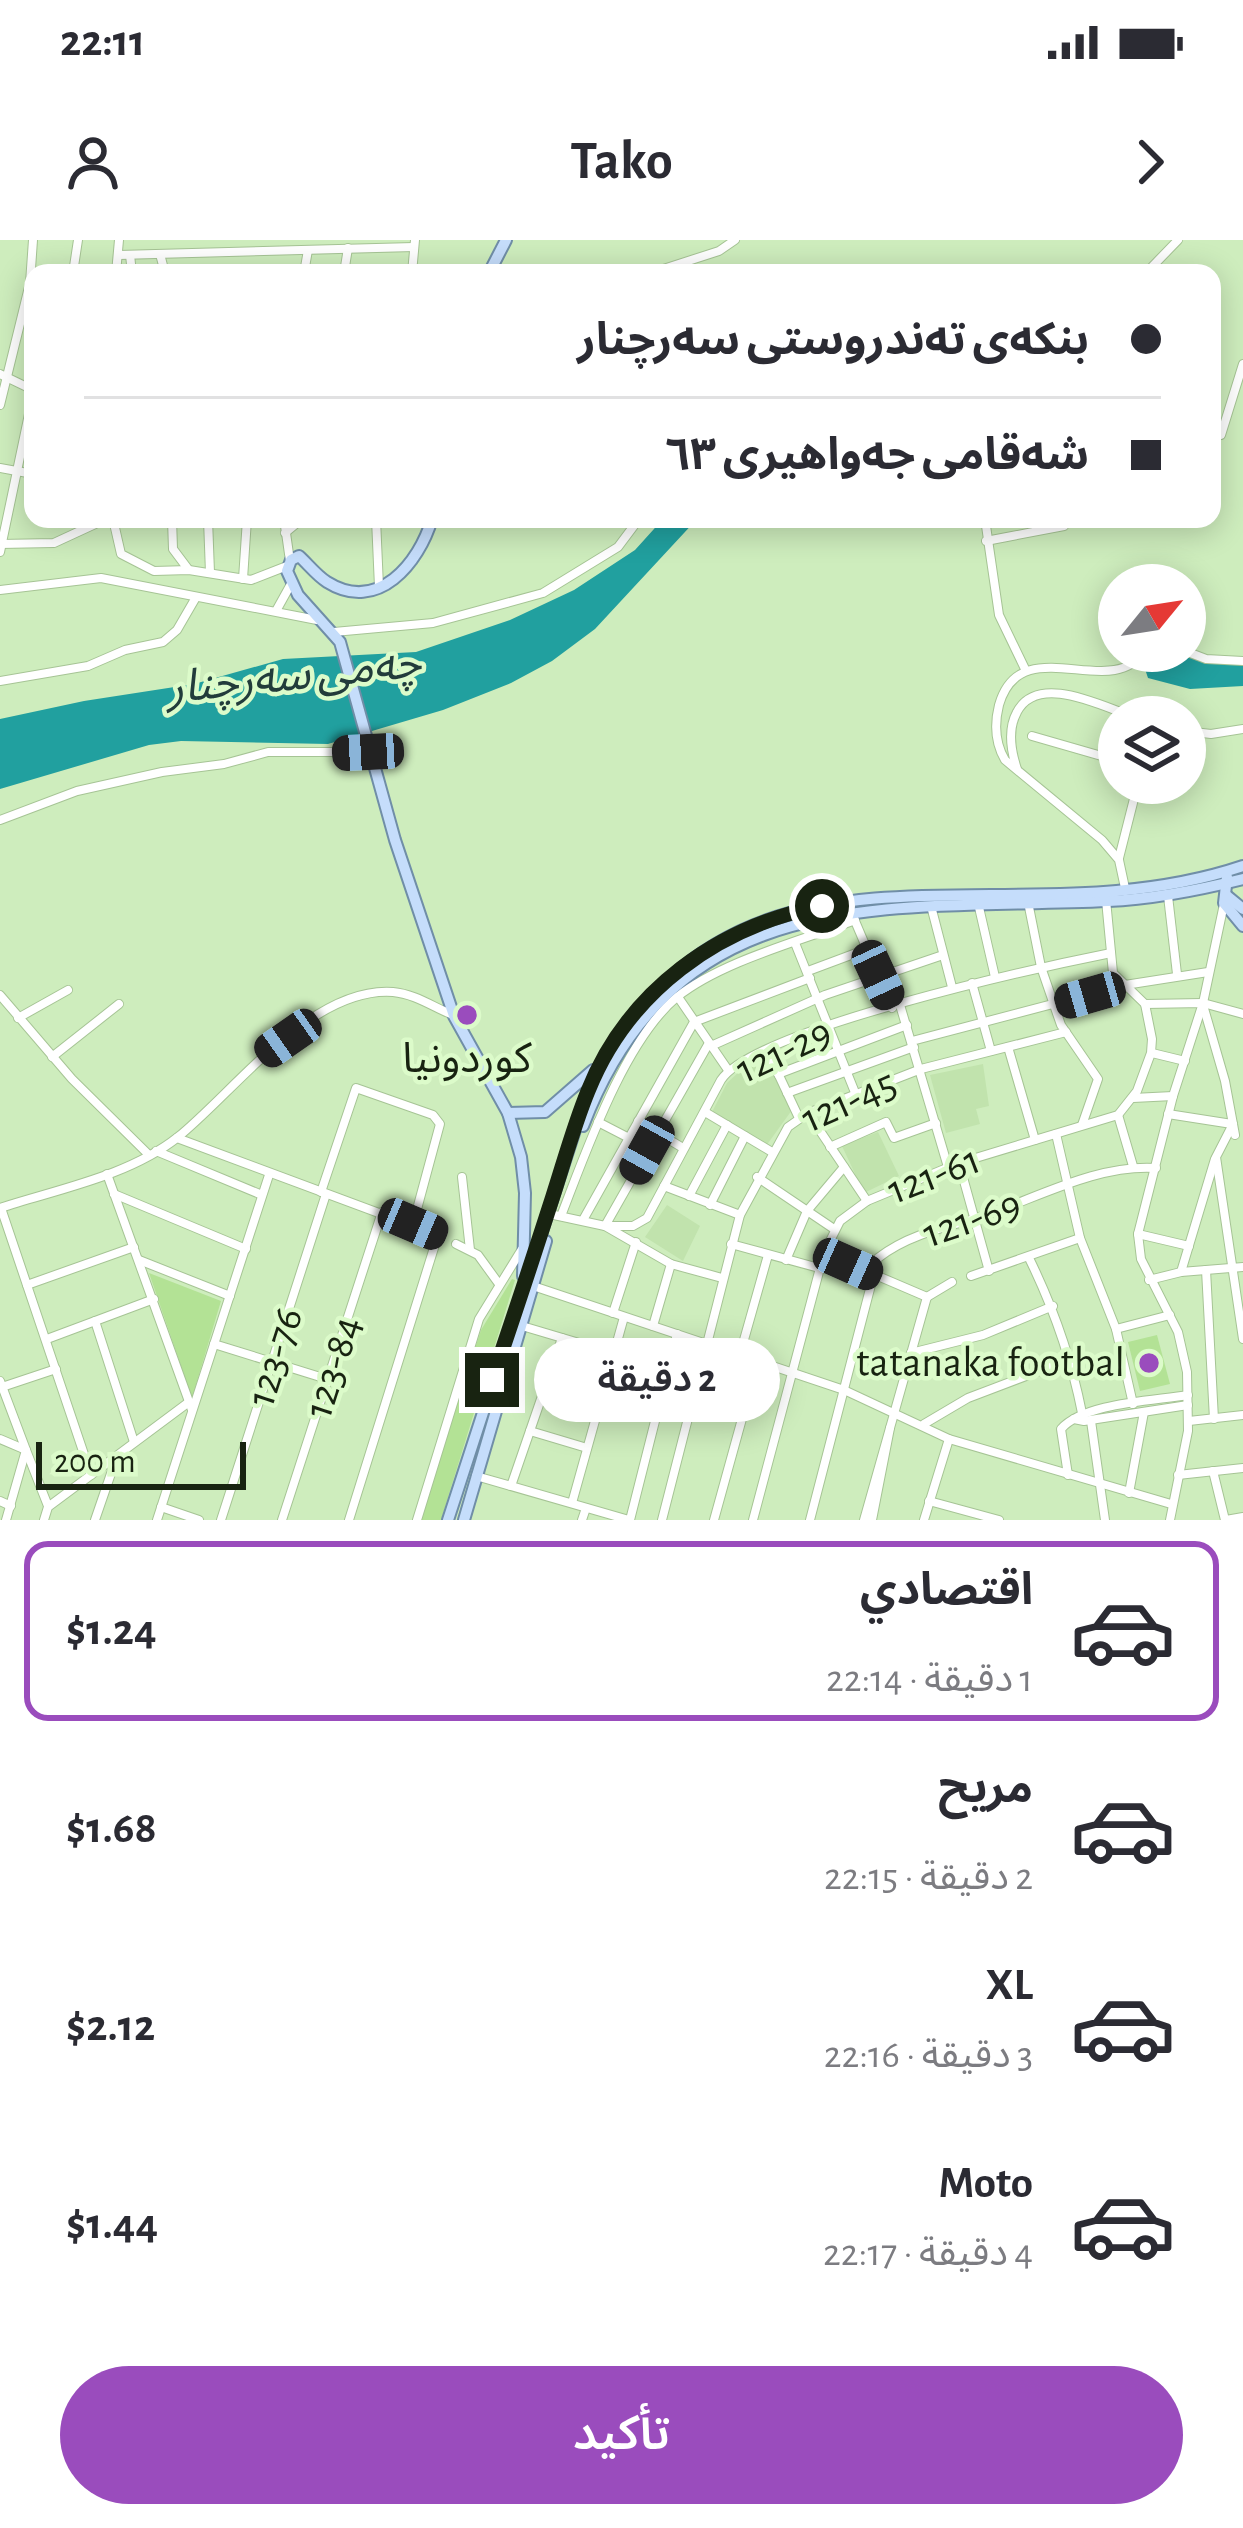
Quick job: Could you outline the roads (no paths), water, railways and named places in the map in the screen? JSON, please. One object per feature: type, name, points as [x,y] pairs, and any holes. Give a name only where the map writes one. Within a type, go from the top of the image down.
[{"type":"main road","points":[[428,528],[412,564],[380,587],[340,588],[321,578],[301,556],[289,564],[291,584],[341,645],[368,750],[454,1016],[508,1113],[524,1174],[534,1251]]},
{"type":"main road","points":[[1226,888],[1243,866]]},
{"type":"main road","points":[[464,1520],[520,1326],[534,1251],[588,1090],[644,1000],[673,974],[720,940],[764,921],[848,900],[902,894],[1168,896],[1226,888],[1243,880]]},
{"type":"main road","points":[[534,1251],[558,1215],[585,1120],[634,1032],[738,944],[805,920],[931,906],[1106,896],[1125,888],[1226,888]]},
{"type":"main road","points":[[1226,888],[1243,909]]},
{"type":"main road","points":[[1226,888],[1243,926]]},
{"type":"main road","points":[[508,1113],[545,1112],[564,1100],[604,1059]]},
{"type":"main road","points":[[448,1520],[527,1289]]},
{"type":"street","points":[[117,264],[119,240]]},
{"type":"street","points":[[678,264],[719,251],[735,240]]},
{"type":"street","points":[[1155,264],[1178,240]]},
{"type":"street","points":[[118,256],[414,243]]},
{"type":"street","points":[[306,264],[308,250]]},
{"type":"street","points":[[160,254],[163,264]]},
{"type":"street","points":[[130,255],[131,264]]},
{"type":"street","points":[[0,405],[3,375],[24,303]]},
{"type":"street","points":[[1221,435],[1243,364]]},
{"type":"street","points":[[24,435],[1,547],[55,543],[89,528]]},
{"type":"street","points":[[0,468],[24,472]]},
{"type":"street","points":[[112,528],[126,560],[154,572],[189,570],[243,579],[261,578],[289,564],[285,528]]},
{"type":"street","points":[[172,528],[173,549],[189,570]]},
{"type":"street","points":[[208,528],[210,573]]},
{"type":"street","points":[[243,579],[246,528]]},
{"type":"street","points":[[286,533],[292,528]]},
{"type":"street","points":[[377,528],[380,587]]},
{"type":"street","points":[[0,590],[97,578],[276,611],[330,627],[433,623],[544,593],[618,547],[632,528]]},
{"type":"street","points":[[985,528],[999,615],[1026,671]]},
{"type":"street","points":[[986,541],[1054,528]]},
{"type":"street","points":[[276,611],[291,584]]},
{"type":"street","points":[[0,681],[88,666],[125,650],[163,642],[177,630],[195,598]]},
{"type":"street","points":[[1206,659],[1243,661]]},
{"type":"street","points":[[1098,670],[1026,671],[1004,694],[996,723],[1001,753],[1020,776],[1065,808],[1119,860]]},
{"type":"street","points":[[1020,776],[1012,755],[1012,724],[1031,698],[1058,694],[1098,706]]},
{"type":"street","points":[[1206,734],[1243,728]]},
{"type":"street","points":[[1032,736],[1098,755]]},
{"type":"street","points":[[0,820],[77,791],[268,752],[368,750]]},
{"type":"street","points":[[1125,888],[1119,860],[1133,804]]},
{"type":"street","points":[[1170,1520],[1189,1421],[1183,1347],[1149,1280],[1138,1234],[1173,1096],[1203,1003],[1226,888]]},
{"type":"street","points":[[1106,896],[1113,973],[1145,1004],[1151,1052],[1133,1098],[1118,1115],[1133,1166]]},
{"type":"street","points":[[1168,896],[1177,974]]},
{"type":"street","points":[[1028,902],[1054,1005],[1098,1079],[1082,1126]]},
{"type":"street","points":[[978,904],[995,977]]},
{"type":"street","points":[[931,906],[952,987]]},
{"type":"street","points":[[722,1278],[671,1264],[605,1226],[558,1215],[604,1104],[676,993],[853,916],[878,975],[907,1025],[948,1167]]},
{"type":"street","points":[[795,943],[856,1094]]},
{"type":"street","points":[[584,1220],[694,1022],[867,949]]},
{"type":"street","name":"121-29","points":[[605,1226],[643,1221],[728,1070],[827,1027],[952,987],[1111,953]]},
{"type":"street","points":[[605,1226],[710,1044],[878,975],[943,956]]},
{"type":"street","points":[[787,1093],[913,1044],[983,1023],[1125,985],[1208,972]]},
{"type":"street","points":[[972,983],[991,1052]]},
{"type":"street","points":[[18,1018],[68,990]]},
{"type":"street","points":[[91,1474],[1,1208],[107,1174],[152,1153],[177,1138],[254,1062],[353,998],[381,992],[404,994],[454,1016]]},
{"type":"street","points":[[676,993],[728,1070]]},
{"type":"street","points":[[0,995],[52,1057],[152,1153],[262,1196]]},
{"type":"street","points":[[1181,1272],[1216,1156],[1235,1135],[1203,1003]]},
{"type":"street","points":[[1145,1004],[1203,1003],[1243,1014]]},
{"type":"street","points":[[52,1057],[119,1004]]},
{"type":"street","points":[[778,1074],[907,1025]]},
{"type":"street","name":"121-45","points":[[662,1520],[731,1244],[758,1177],[788,1127],[803,1116],[921,1069],[1066,1032]]},
{"type":"street","points":[[1008,1047],[1035,1140]]},
{"type":"street","points":[[767,1050],[787,1093],[867,1201]]},
{"type":"street","points":[[1151,1052],[1185,1061]]},
{"type":"street","name":"123-76","points":[[221,1520],[274,1363],[356,1088],[434,1115],[440,1124],[413,1224]]},
{"type":"street","points":[[1133,1098],[1173,1096]]},
{"type":"street","points":[[705,1112],[772,1152]]},
{"type":"street","points":[[1168,1114],[1233,1124]]},
{"type":"street","name":"121-61","points":[[753,1520],[819,1268],[834,1229],[847,1214],[948,1167],[1118,1115]]},
{"type":"street","points":[[638,1120],[683,1148]]},
{"type":"street","points":[[598,1122],[629,1138]]},
{"type":"street","points":[[830,1147],[886,1122],[894,1138],[936,1123]]},
{"type":"street","points":[[689,1196],[727,1125]]},
{"type":"street","points":[[1056,1134],[1079,1238],[1116,1329],[1133,1404]]},
{"type":"street","points":[[710,1205],[745,1136]]},
{"type":"street","points":[[177,1138],[438,1235],[349,1520]]},
{"type":"street","points":[[1216,1156],[1238,1267],[1243,1339]]},
{"type":"street","points":[[959,1163],[989,1270]]},
{"type":"street","name":"121-69","points":[[872,1275],[878,1258],[933,1230],[1133,1166],[1156,1168]]},
{"type":"street","points":[[786,1260],[807,1211],[844,1167]]},
{"type":"street","points":[[107,1174],[191,1407]]},
{"type":"street","points":[[157,1520],[269,1175]]},
{"type":"street","points":[[462,1177],[470,1250]]},
{"type":"street","points":[[758,1177],[834,1229]]},
{"type":"street","points":[[664,1186],[740,1216]]},
{"type":"street","points":[[114,1193],[246,1249]]},
{"type":"street","name":"123-84","points":[[282,1520],[382,1212]]},
{"type":"street","points":[[1138,1234],[1189,1246]]},
{"type":"street","points":[[971,1276],[1079,1238]]},
{"type":"street","points":[[613,1313],[636,1242]]},
{"type":"street","points":[[456,1244],[470,1250],[499,1283]]},
{"type":"street","points":[[731,1244],[819,1268]]},
{"type":"street","points":[[27,1285],[134,1247]]},
{"type":"street","points":[[416,1520],[479,1318],[499,1283],[534,1251]]},
{"type":"street","points":[[824,1253],[926,1298]]},
{"type":"street","points":[[740,1354],[768,1255]]},
{"type":"street","points":[[1029,1258],[1053,1306],[1071,1359],[1078,1416]]},
{"type":"street","points":[[139,1260],[230,1296]]},
{"type":"street","points":[[653,1326],[671,1264]]},
{"type":"street","points":[[1149,1280],[1238,1267]]},
{"type":"street","points":[[1206,1270],[1214,1419]]},
{"type":"street","points":[[810,1520],[872,1275]]},
{"type":"street","points":[[868,1520],[926,1298],[952,1282]]},
{"type":"street","points":[[527,1289],[624,1316],[844,1390],[949,1439],[1171,1504]]},
{"type":"street","points":[[46,1340],[154,1299]]},
{"type":"street","points":[[910,1353],[983,1335],[1053,1306]]},
{"type":"street","points":[[1116,1329],[1170,1315]]},
{"type":"street","points":[[572,1503],[624,1316]]},
{"type":"street","points":[[95,1322],[134,1442]]},
{"type":"street","points":[[520,1326],[698,1378]]},
{"type":"street","points":[[476,1476],[629,1520],[676,1334]]},
{"type":"street","points":[[511,1486],[562,1338]]},
{"type":"street","points":[[214,1344],[330,1380]]},
{"type":"street","points":[[924,1424],[968,1398],[1071,1359]]},
{"type":"street","points":[[715,1520],[758,1361]]},
{"type":"street","points":[[49,1507],[1,1384],[56,1369]]},
{"type":"street","points":[[546,1385],[600,1402]]},
{"type":"street","points":[[1068,1475],[1061,1429],[1078,1416],[1133,1404],[1188,1400]]},
{"type":"street","points":[[1078,1416],[1091,1420],[1188,1400]]},
{"type":"street","points":[[44,1520],[49,1507],[91,1474],[191,1407]]},
{"type":"street","points":[[1129,1493],[1144,1412]]},
{"type":"street","points":[[1189,1421],[1243,1415]]},
{"type":"street","points":[[1091,1420],[1105,1520]]},
{"type":"street","points":[[530,1431],[587,1448]]},
{"type":"street","points":[[0,1439],[26,1450]]},
{"type":"street","points":[[924,1520],[949,1439]]},
{"type":"street","points":[[6,1520],[26,1450]]},
{"type":"street","points":[[95,1520],[117,1455]]},
{"type":"street","points":[[1178,1475],[1243,1468]]},
{"type":"street","points":[[1213,1471],[1225,1520],[1243,1517]]},
{"type":"street","points":[[0,1501],[11,1506]]},
{"type":"street","points":[[929,1501],[999,1520]]},
{"type":"street","points":[[161,1507],[199,1520]]},
{"type":"street","points":[[582,1520],[586,1508]]},
{"type":"water","name":"چەمی سەرچنار","points":[[655,528],[689,528],[595,629],[552,661],[443,710],[328,744],[181,741],[149,745],[0,789],[0,719],[194,684],[283,659],[416,652],[510,620],[574,590],[635,550]]},
{"type":"water","points":[[1206,659],[1243,665],[1243,686],[1190,689],[1148,678],[1146,672],[1206,672]]},
{"type":"place","name":"كوردونيا","points":[[467,1015]]},
{"type":"place","name":"tatanaka footbal","points":[[1149,1363]]}]
